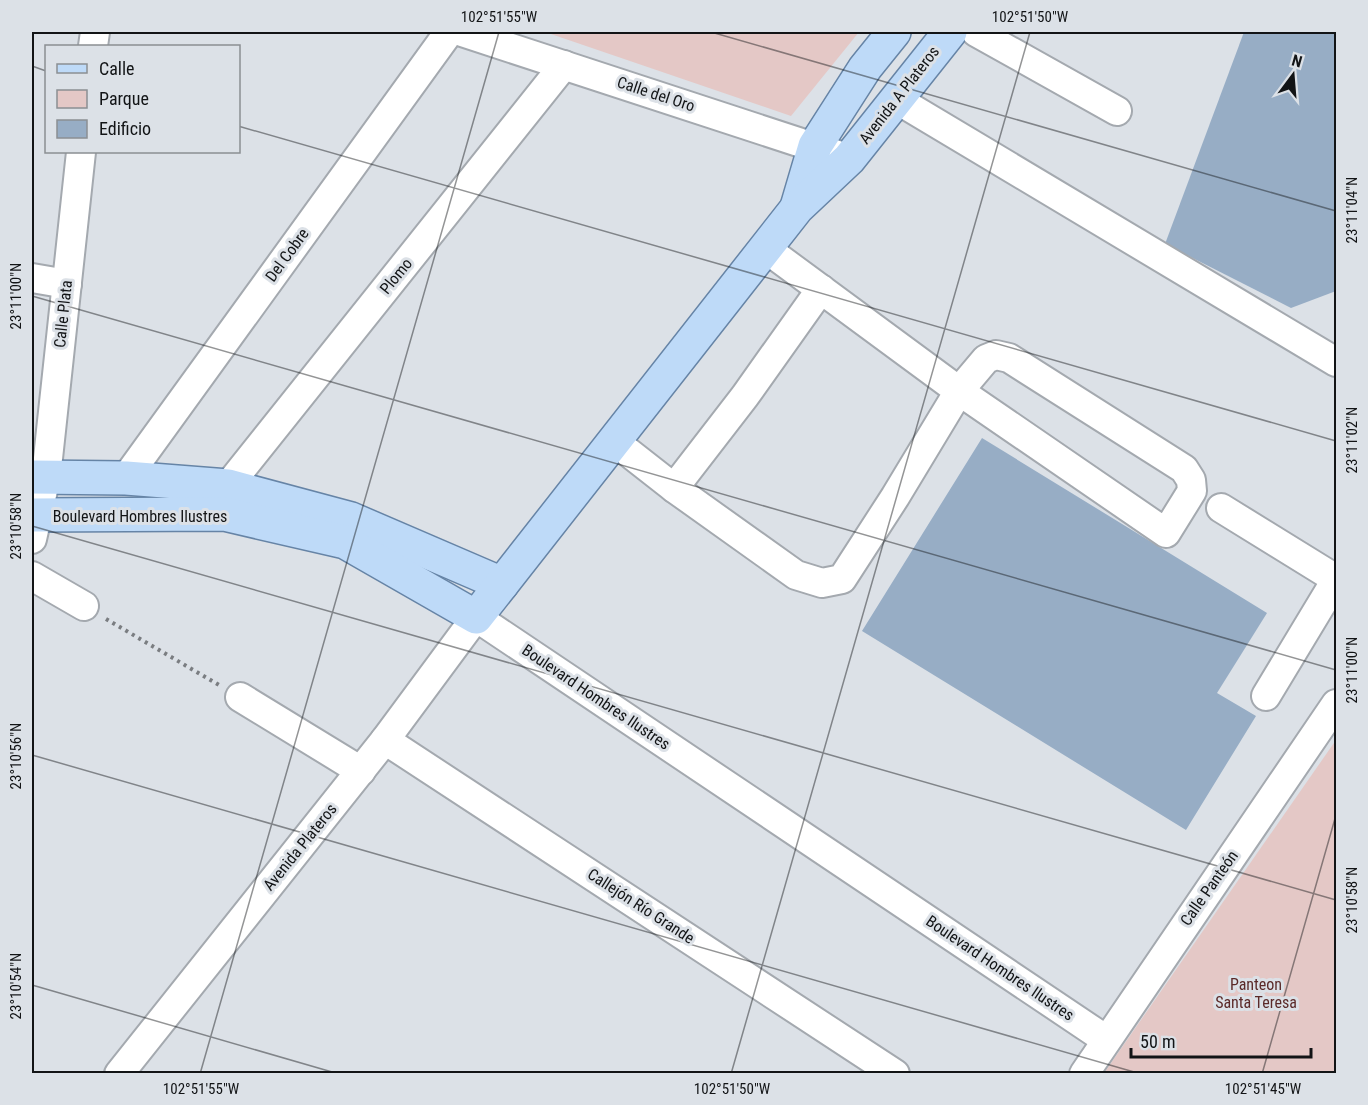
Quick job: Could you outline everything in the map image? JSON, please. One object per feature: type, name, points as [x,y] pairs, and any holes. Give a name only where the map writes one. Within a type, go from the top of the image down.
[{"type":"main road","points":[[476,617],[797,208],[815,146],[865,68],[894,32]]},
{"type":"main road","name":"Avenida A Plateros","points":[[797,208],[849,159],[950,32]]},
{"type":"main road","name":"Boulevard Hombres Ilustres","points":[[39,477],[126,478],[226,500],[348,530],[502,585]]},
{"type":"main road","name":"Boulevard Hombres Ilustres","points":[[33,523],[226,500]]},
{"type":"main road","name":"Boulevard Hombres Ilustres","points":[[348,530],[476,617]]},
{"type":"street","name":"Del Cobre","points":[[126,478],[449,32]]},
{"type":"street","name":"Calle del Oro","points":[[462,32],[849,159]]},
{"type":"street","points":[[976,32],[1117,111]]},
{"type":"street","name":"Plomo","points":[[226,500],[564,65]]},
{"type":"street","points":[[896,99],[1336,362]]},
{"type":"street","name":"Calle Plata","points":[[33,523],[67,284],[81,153]]},
{"type":"street","points":[[614,441],[674,488],[796,574],[822,583],[842,579],[895,498],[959,391],[986,358],[996,355],[1009,358],[1185,469],[1191,480],[1192,490],[1166,533],[959,391],[765,249]]},
{"type":"street","points":[[32,278],[67,284]]},
{"type":"street","points":[[674,488],[752,387],[821,289]]},
{"type":"street","points":[[1221,507],[1336,580],[1266,696]]},
{"type":"street","points":[[32,576],[84,606]]},
{"type":"street","name":"Avenida Plateros","points":[[119,1074],[361,771],[476,617]]},
{"type":"street","name":"Boulevard Hombres Ilustres","points":[[476,617],[1105,1039]]},
{"type":"street","points":[[240,697],[361,771]]},
{"type":"street","name":"Calle Panteón","points":[[1084,1074],[1105,1039],[1336,704]]},
{"type":"street","name":"Callejón Río Grande","points":[[385,740],[895,1074]]},
{"type":"path","points":[[84,606],[240,697]]},
{"type":"green space","points":[[545,32],[859,32],[791,116]]},
{"type":"green space","name":"Panteon Santa Teresa","points":[[1336,740],[1336,1073],[1104,1073]]},
{"type":"building","points":[[1244,32],[1336,32],[1336,291],[1291,308],[1165,244]]},
{"type":"building","points":[[982,438],[1267,613],[1217,693],[1256,716],[1186,830],[862,631]]}]
